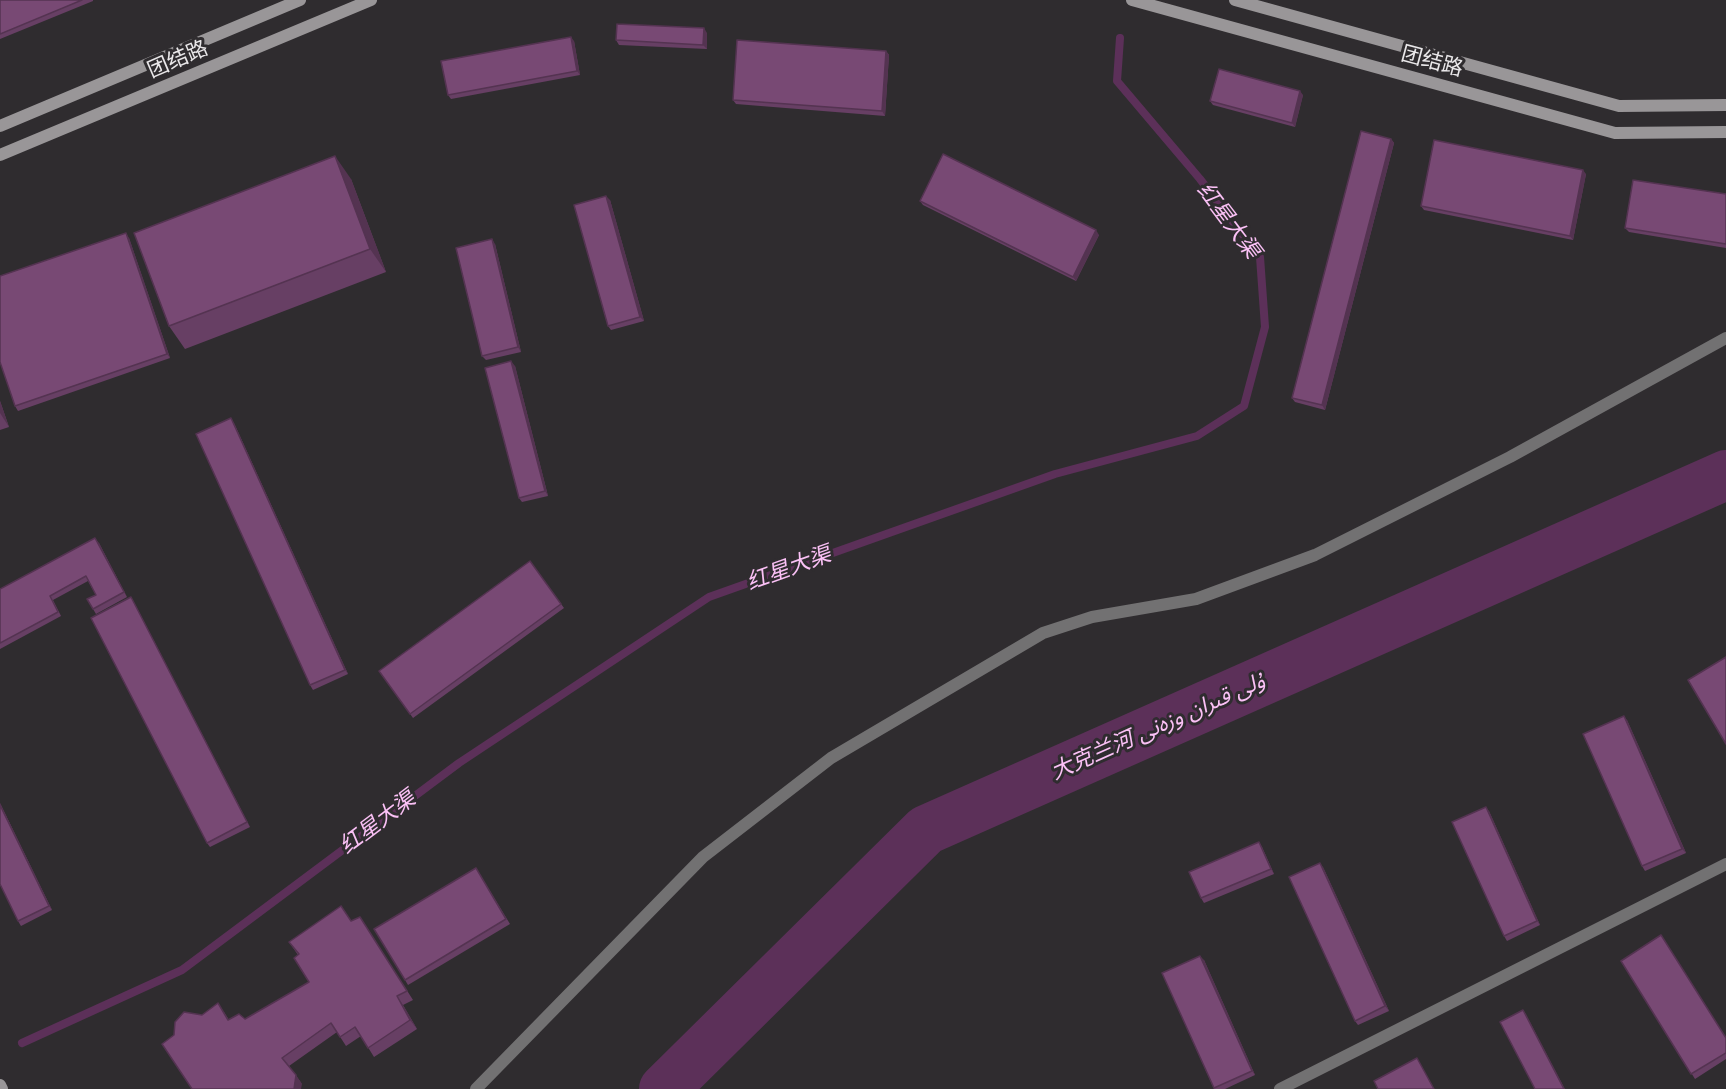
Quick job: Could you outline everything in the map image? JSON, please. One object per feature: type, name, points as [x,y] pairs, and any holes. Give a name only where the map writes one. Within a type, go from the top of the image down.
[{"type":"main road","name":"团结路","points":[[0,126],[300,0]]},
{"type":"main road","name":"团结路","points":[[0,155],[370,0]]},
{"type":"main road","name":"团结路","points":[[1132,0],[1616,133],[1726,132]]},
{"type":"main road","name":"团结路","points":[[1235,0],[1619,106],[1726,105]]},
{"type":"street","points":[[476,1089],[703,857],[831,758],[1043,633],[1092,617],[1196,599],[1316,555],[1510,458],[1726,338]]},
{"type":"street","points":[[1280,1089],[1726,864]]},
{"type":"building","points":[[0,0],[82,0],[0,34]]},
{"type":"building","points":[[617,24],[704,28],[703,45],[616,40]]},
{"type":"building","points":[[571,37],[577,71],[448,95],[441,61]]},
{"type":"building","points":[[737,40],[886,51],[882,111],[733,100]]},
{"type":"building","points":[[1219,69],[1300,91],[1292,123],[1210,101]]},
{"type":"building","points":[[1361,131],[1391,139],[1322,405],[1292,398]]},
{"type":"building","points":[[1434,140],[1583,170],[1570,236],[1421,206]]},
{"type":"building","points":[[943,154],[1096,230],[1073,277],[920,201]]},
{"type":"building","points":[[335,156],[370,249],[169,326],[134,233]]},
{"type":"building","points":[[1633,180],[1726,194],[1726,244],[1625,228]]},
{"type":"building","points":[[606,196],[640,317],[608,326],[574,205]]},
{"type":"building","points":[[126,233],[167,354],[15,406],[0,362],[0,276]]},
{"type":"building","points":[[492,239],[518,347],[482,356],[456,248]]},
{"type":"building","points":[[511,361],[545,491],[519,498],[485,368]]},
{"type":"building","points":[[231,418],[345,670],[310,685],[196,434]]},
{"type":"building","points":[[95,538],[124,592],[93,609],[87,599],[96,595],[86,576],[50,596],[58,612],[0,643],[0,589]]},
{"type":"building","points":[[530,561],[561,604],[410,714],[379,671]]},
{"type":"building","points":[[131,597],[247,822],[207,843],[91,618]]},
{"type":"building","points":[[1726,657],[1726,744],[1688,680]]},
{"type":"building","points":[[1624,716],[1682,849],[1642,866],[1583,734]]},
{"type":"building","points":[[0,805],[49,906],[18,921],[0,884]]},
{"type":"building","points":[[1486,807],[1537,921],[1504,936],[1452,822]]},
{"type":"building","points":[[1259,842],[1271,869],[1201,898],[1189,872]]},
{"type":"building","points":[[1320,863],[1385,1006],[1355,1021],[1289,877]]},
{"type":"building","points":[[476,868],[506,919],[405,980],[374,929]]},
{"type":"building","points":[[341,906],[351,921],[360,917],[407,991],[397,996],[410,1020],[368,1048],[355,1027],[340,1037],[331,1023],[282,1058],[296,1075],[294,1089],[192,1089],[162,1044],[174,1035],[175,1022],[184,1012],[202,1015],[218,1003],[228,1020],[239,1014],[245,1019],[309,982],[294,958],[299,954],[289,942]]},
{"type":"building","points":[[1661,935],[1726,1038],[1726,1053],[1691,1074],[1621,961]]},
{"type":"building","points":[[1200,956],[1252,1071],[1214,1088],[1162,973]]},
{"type":"building","points":[[1523,1010],[1564,1089],[1535,1089],[1500,1022]]},
{"type":"building","points":[[1417,1058],[1434,1089],[1378,1089],[1374,1081]]},
{"type":"waterway","name":"红星大渠","points":[[22,1043],[182,970],[459,763],[709,597],[1055,474],[1197,436],[1244,406],[1265,327],[1260,257],[1200,179],[1117,81],[1120,38]]},
{"type":"waterway","name":"大克兰河 ۇلى قىران وزەنى","points":[[664,1089],[926,830],[1726,475]]}]
